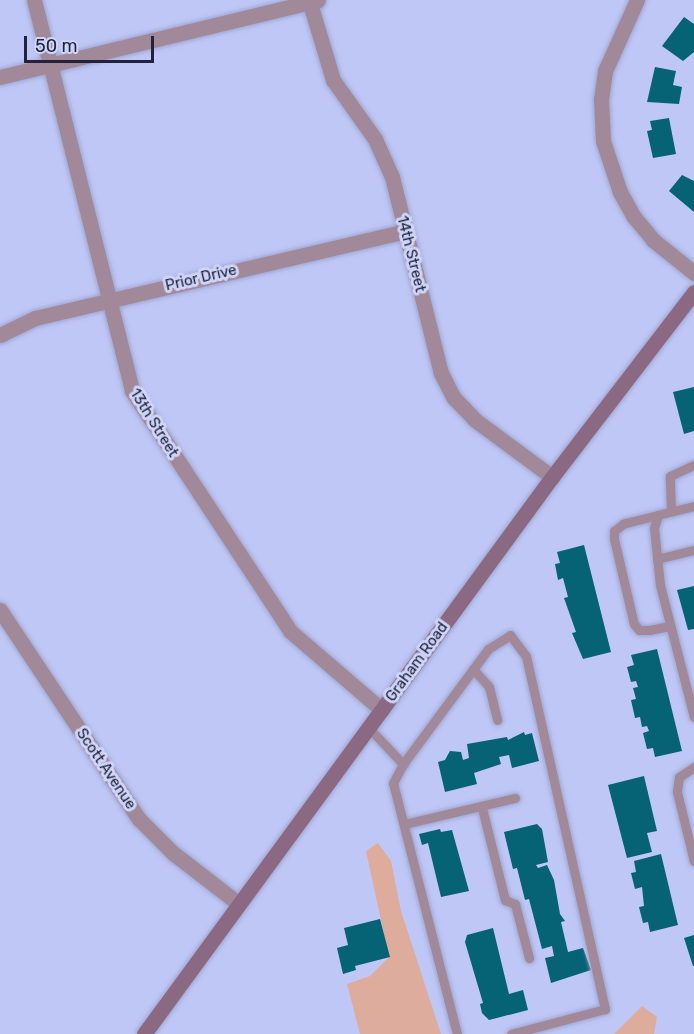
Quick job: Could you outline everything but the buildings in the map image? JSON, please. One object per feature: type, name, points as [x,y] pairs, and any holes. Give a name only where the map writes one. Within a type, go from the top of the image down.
[{"type":"main road","name":"Graham Road","points":[[144,1034],[552,477],[694,292]]},
{"type":"street","name":"13th Street","points":[[34,0],[132,391],[211,513],[299,642],[382,710]]},
{"type":"street","points":[[637,0],[605,71],[601,99],[603,141],[620,192],[634,217],[653,240],[694,273]]},
{"type":"street","points":[[0,77],[312,1]]},
{"type":"street","name":"14th Street","points":[[312,1],[333,80],[382,151],[441,373],[454,398],[475,420],[552,477]]},
{"type":"street","name":"Prior Drive","points":[[0,335],[35,318],[405,231]]},
{"type":"street","name":"Scott Avenue","points":[[0,610],[139,819],[172,853],[239,904]]},
{"type":"lane","points":[[671,511],[670,476],[694,465]]},
{"type":"lane","points":[[670,626],[639,630],[634,624],[614,531],[623,524],[694,506]]},
{"type":"lane","points":[[658,515],[654,528],[657,559],[670,626],[694,717]]},
{"type":"lane","points":[[657,559],[694,550]]},
{"type":"lane","points":[[457,1034],[393,783],[403,764],[488,649],[510,635],[526,656],[605,1009],[511,1034]]},
{"type":"lane","points":[[473,669],[489,687],[496,720]]},
{"type":"lane","points":[[369,728],[403,764]]},
{"type":"lane","points":[[694,767],[679,777],[677,792],[694,861]]},
{"type":"lane","points":[[404,824],[482,808],[515,798]]},
{"type":"lane","points":[[482,808],[506,900],[515,904],[529,958]]},
{"type":"shaded area","points":[[378,843],[391,861],[401,911],[441,1034],[360,1034],[347,984],[370,976],[389,957],[366,851]]},
{"type":"shaded area","points":[[642,1006],[657,1017],[654,1034],[614,1034]]}]
